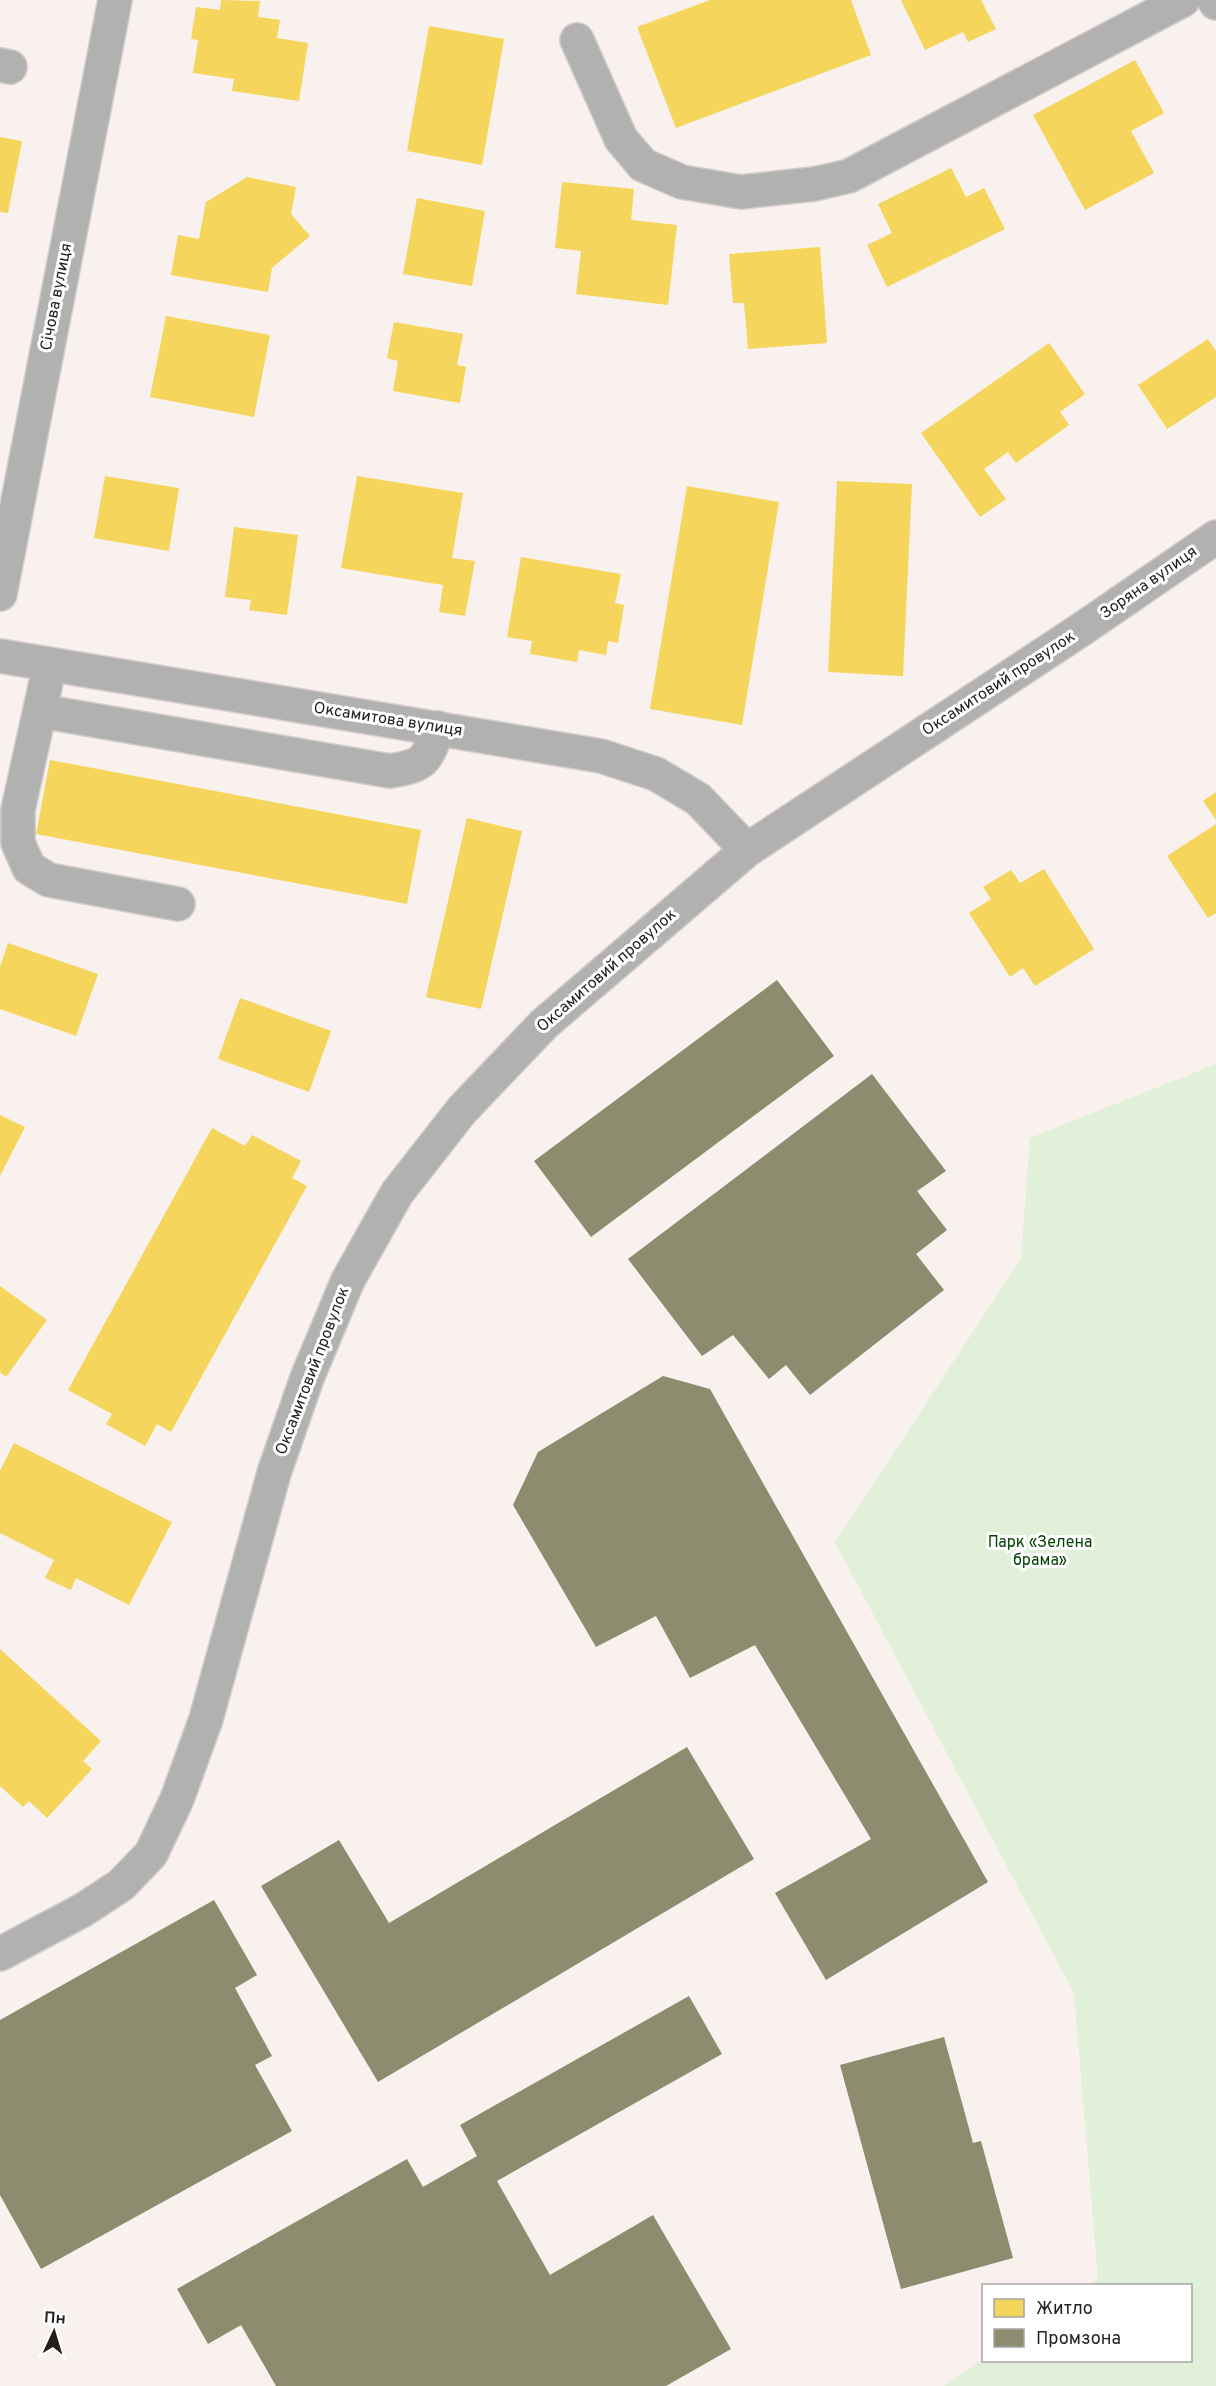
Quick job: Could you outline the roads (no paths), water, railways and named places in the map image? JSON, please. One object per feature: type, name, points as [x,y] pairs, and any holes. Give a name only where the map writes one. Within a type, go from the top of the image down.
[{"type":"street","name":"Січова вулиця","points":[[0,594],[115,0]]},
{"type":"street","points":[[577,40],[621,139],[643,165],[682,182],[741,192],[814,184],[849,176],[1183,0]]},
{"type":"street","name":"Зоряна вулиця","points":[[1082,629],[1216,537]]},
{"type":"street","name":"Оксамитовий провулок","points":[[0,1954],[83,1910],[121,1885],[151,1854],[177,1799],[207,1719],[274,1473],[307,1378],[348,1280],[397,1193],[462,1110],[544,1024],[747,850],[1082,629]]},
{"type":"street","name":"Оксамитова вулиця","points":[[0,656],[601,756],[656,774],[698,800],[747,850]]},
{"type":"street","points":[[50,664],[18,810],[18,843],[28,868],[49,880],[178,904]]},
{"type":"street","points":[[40,711],[390,771],[417,766],[431,750],[438,728]]},
{"type":"park label","name":"Парк «Зелена брама»","points":[[1040,1552]]}]
